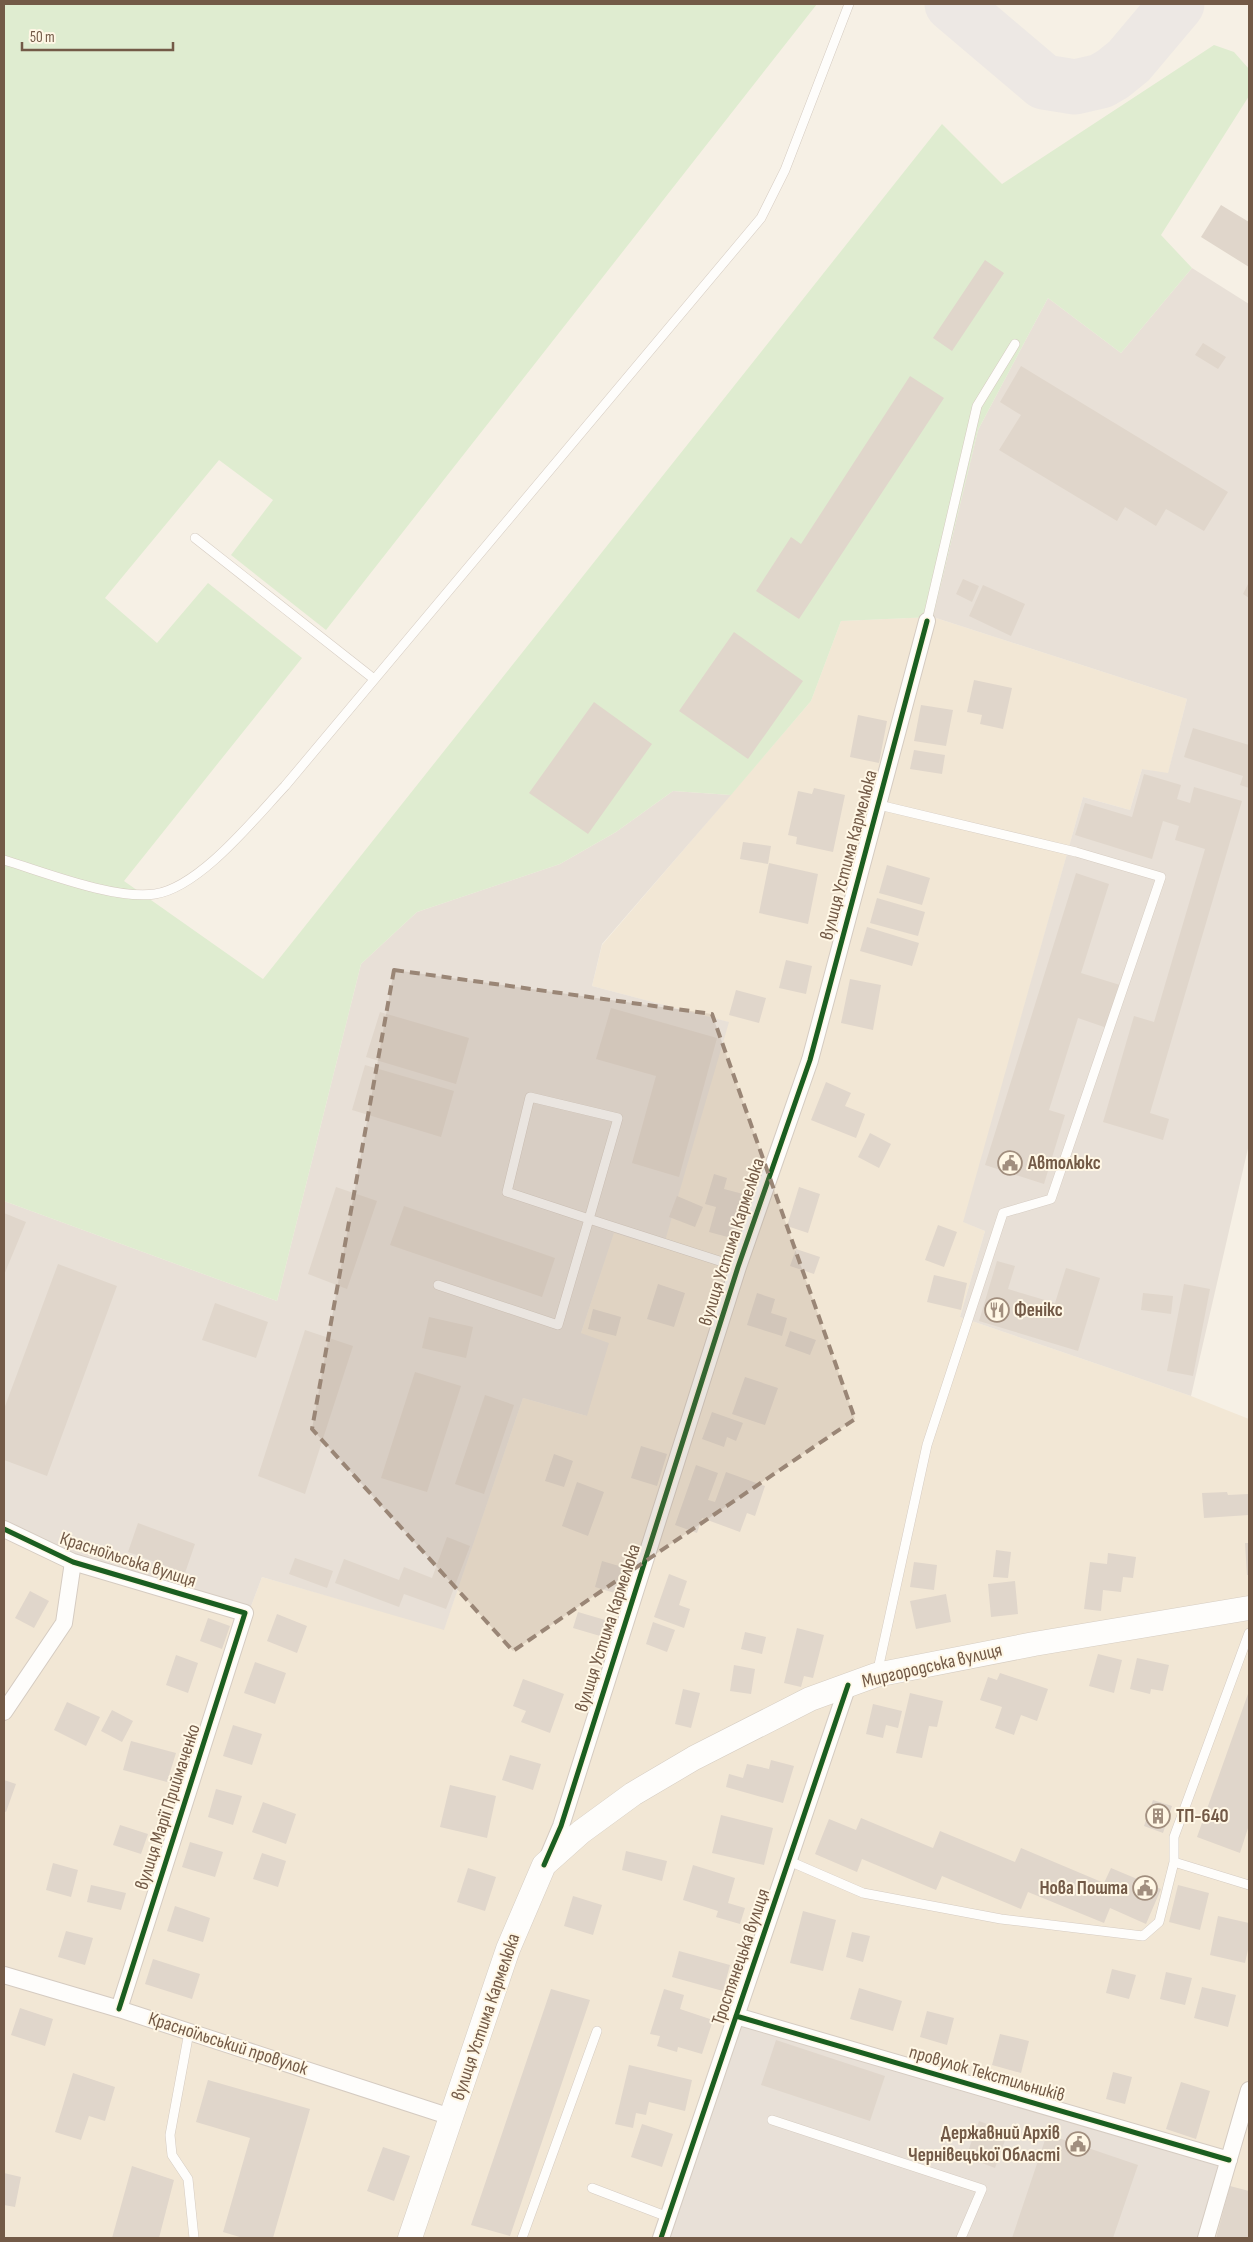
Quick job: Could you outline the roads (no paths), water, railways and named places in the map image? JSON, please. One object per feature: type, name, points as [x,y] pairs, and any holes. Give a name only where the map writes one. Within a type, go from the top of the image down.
[{"type":"main road","name":"Миргородська вулиця","points":[[544,1865],[581,1832],[633,1794],[694,1758],[810,1699],[848,1685],[876,1675],[1034,1644],[1249,1608]]},
{"type":"main road","name":"вулиця Устима Кармелюка","points":[[410,2238],[508,1949],[544,1865]]},
{"type":"street","name":"вулиця Устима Кармелюка","points":[[544,1865],[561,1826],[738,1268],[810,1060],[927,621]]},
{"type":"street","name":"Красноїльська вулиця","points":[[4,1529],[73,1562],[245,1613]]},
{"type":"street","name":"Красноїльська вулиця","points":[[4,1712],[64,1623],[73,1562]]},
{"type":"street","name":"вулиця Марії Приймаченко","points":[[119,2009],[245,1613]]},
{"type":"street","name":"Тростянецька вулиця","points":[[661,2238],[848,1685]]},
{"type":"street","name":"Красноїльський провулок","points":[[4,1975],[119,2009],[451,2117]]},
{"type":"street","name":"провулок Текстильників","points":[[736,2016],[1229,2160]]},
{"type":"street","points":[[1206,2238],[1249,2090]]},
{"type":"lane","points":[[4,860],[126,894],[156,894],[182,884],[223,853],[285,786],[761,218],[785,170],[849,4]]},
{"type":"lane","points":[[927,621],[977,406],[1016,344]]},
{"type":"lane","points":[[194,538],[374,679]]},
{"type":"lane","points":[[876,1675],[927,1445],[1003,1213],[1050,1199],[1161,877],[1076,852],[879,805]]},
{"type":"lane","points":[[438,1285],[558,1325],[589,1219],[618,1118],[530,1097],[507,1192],[589,1219],[738,1268]]},
{"type":"lane","points":[[789,1861],[863,1893],[1001,1919],[1143,1936],[1159,1922],[1174,1862],[1174,1837],[1249,1633]]},
{"type":"lane","points":[[1174,1862],[1249,1885]]},
{"type":"lane","points":[[522,2238],[597,2030]]},
{"type":"lane","points":[[189,2032],[170,2136],[172,2155],[188,2179],[194,2238]]},
{"type":"lane","points":[[772,2120],[982,2189],[961,2238]]},
{"type":"lane","points":[[592,2188],[668,2217]]},
{"type":"place","name":"Автолюкс","points":[[1010,1163]]},
{"type":"place","name":"Фенікс","points":[[997,1310]]},
{"type":"place","name":"ТП-640","points":[[1158,1816]]},
{"type":"place","name":"Нова Пошта","points":[[1145,1888]]},
{"type":"place","name":"Державний Архів Чернівецької Області","points":[[1078,2144]]}]
